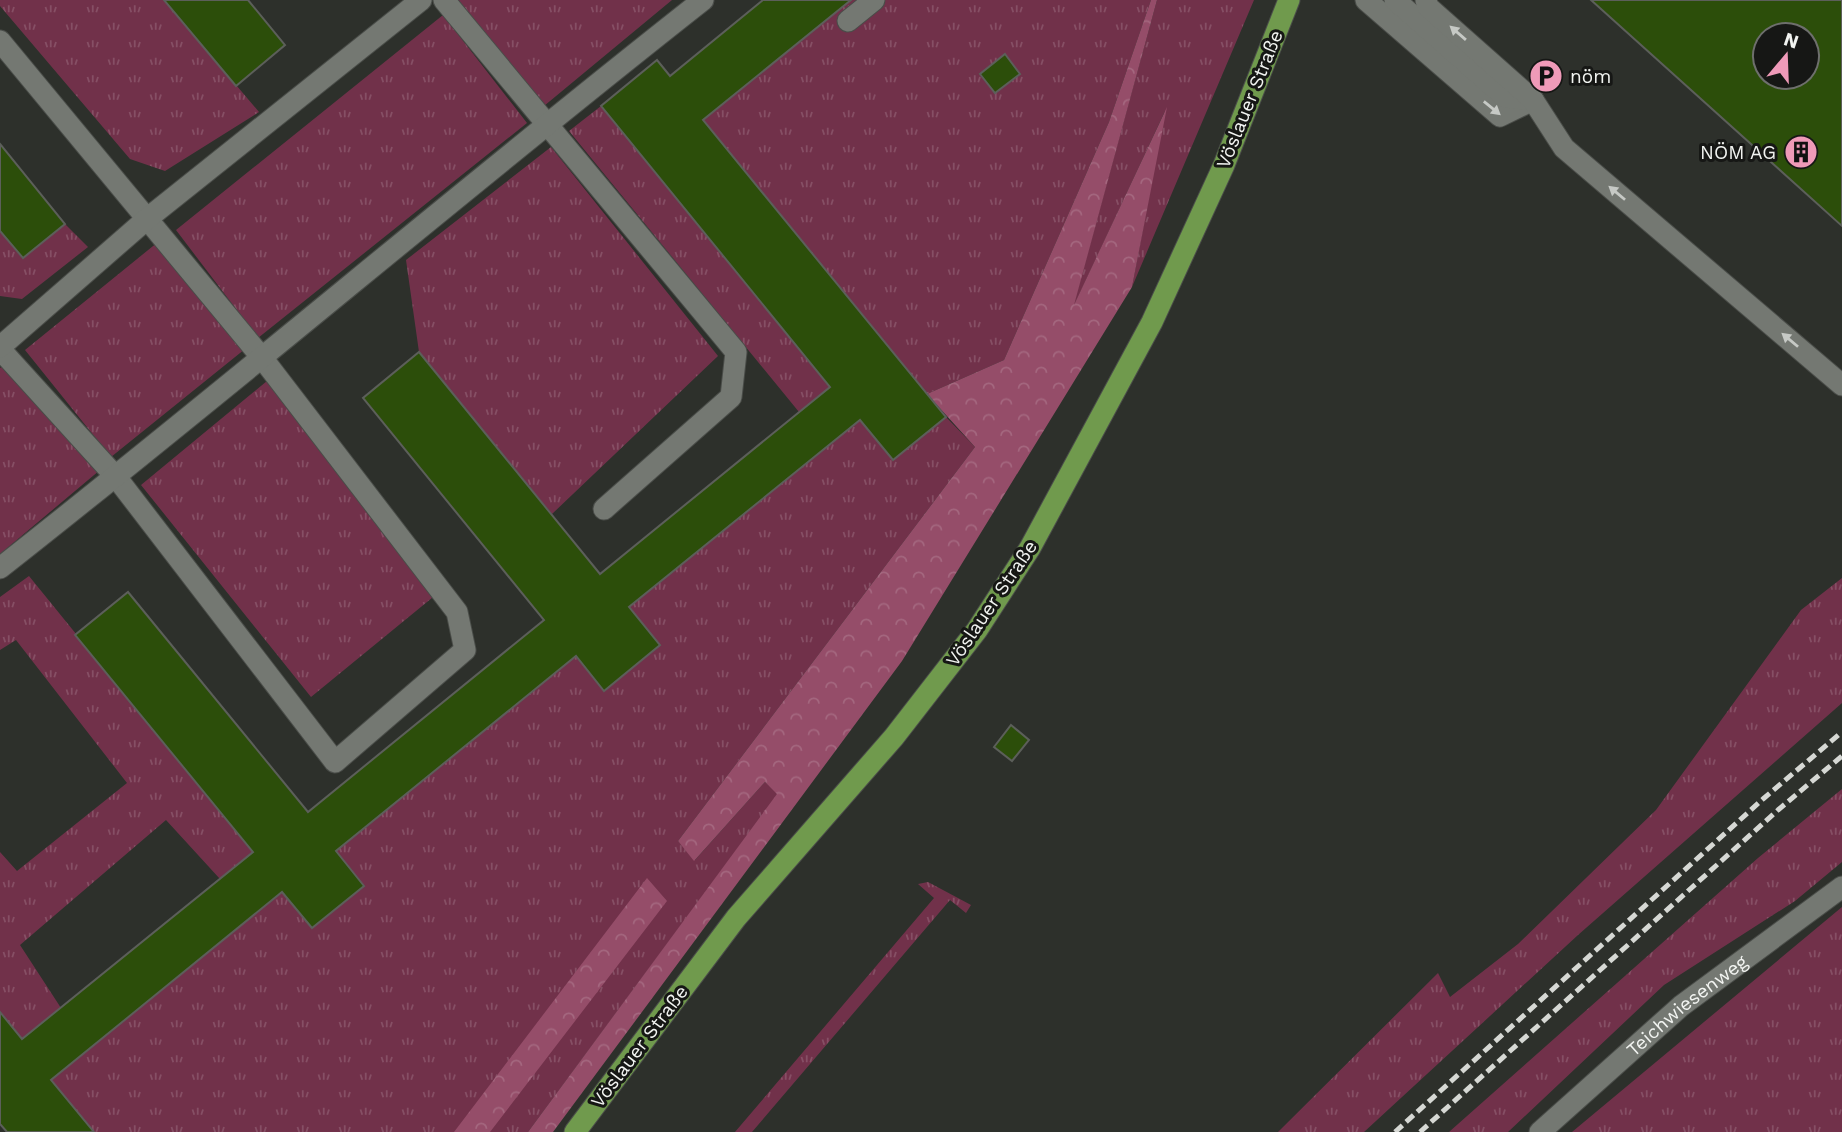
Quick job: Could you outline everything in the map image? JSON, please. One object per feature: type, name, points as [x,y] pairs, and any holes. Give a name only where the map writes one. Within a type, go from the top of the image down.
[{"type":"main road","name":"Vöslauer Straße","points":[[575,1132],[736,918],[894,737],[977,631],[1030,548],[1153,323],[1224,165],[1289,0]]},
{"type":"lane","points":[[0,41],[148,218],[263,359],[457,612],[465,650],[335,762],[116,477],[0,348],[148,218],[421,0]]},
{"type":"lane","points":[[444,0],[736,352],[731,397],[604,509]]},
{"type":"lane","points":[[0,568],[263,359],[545,124],[703,0]]},
{"type":"lane","points":[[848,21],[874,0]]},
{"type":"lane","points":[[1366,0],[1500,116],[1533,100]]},
{"type":"lane","points":[[1395,0],[1506,97],[1533,100]]},
{"type":"lane","points":[[1426,0],[1428,7],[1533,100],[1564,148],[1842,385]]},
{"type":"lane","name":"Teichwiesenweg","points":[[1540,1132],[1681,1006],[1842,887]]},
{"type":"green space","points":[[0,0],[164,0],[259,112],[165,171],[130,159],[0,6]]},
{"type":"green space","points":[[457,0],[672,0],[544,106]]},
{"type":"green space","points":[[851,0],[1151,0],[1109,122],[1004,360],[927,394],[703,120]]},
{"type":"green space","points":[[1151,0],[1157,0],[1074,305],[1167,107],[1132,287],[902,661],[553,1132],[528,1132],[777,794],[765,782],[694,861],[678,841],[975,447],[927,394],[1004,360],[1109,122]]},
{"type":"green space","points":[[1157,0],[1254,0],[1132,287],[1165,111],[1072,310]]},
{"type":"green space","points":[[443,15],[527,123],[258,338],[176,230]]},
{"type":"green space","points":[[601,106],[830,387],[799,412],[569,131]]},
{"type":"green space","points":[[551,147],[718,356],[552,514],[419,352],[406,260]]},
{"type":"green space","points":[[65,224],[88,247],[22,299],[0,296],[0,231],[22,258]]},
{"type":"green space","points":[[158,242],[245,349],[111,457],[25,350]]},
{"type":"green space","points":[[7,363],[100,470],[0,554],[0,368]]},
{"type":"green space","points":[[267,381],[438,593],[311,697],[141,485]]},
{"type":"green space","points":[[946,417],[975,447],[678,841],[695,860],[765,782],[778,794],[528,1132],[94,1132],[51,1080],[282,892],[312,928],[364,886],[336,851],[576,656],[605,690],[660,645],[629,607],[860,420],[893,460]]},
{"type":"green space","points":[[29,576],[253,852],[220,879],[166,820],[20,945],[61,1008],[22,1039],[0,1012],[0,852],[17,871],[127,783],[16,640],[0,650],[0,597]]},
{"type":"green space","points":[[1842,578],[1842,703],[1578,935],[1364,1132],[1278,1132],[1438,973],[1450,997],[1518,944],[1656,810],[1801,610]]},
{"type":"green space","points":[[1842,789],[1842,862],[1795,901],[1664,985],[1508,1132],[1449,1132],[1758,858]]},
{"type":"green space","points":[[647,878],[667,901],[490,1132],[454,1132]]},
{"type":"green space","points":[[928,882],[971,905],[966,913],[950,900],[752,1132],[735,1132],[934,898],[918,884]]},
{"type":"green space","points":[[1842,907],[1842,1132],[1572,1132]]},
{"type":"building","points":[[164,0],[248,0],[285,45],[236,86]]},
{"type":"building","points":[[763,0],[851,0],[703,120],[946,417],[893,460],[860,420],[629,607],[660,645],[604,691],[576,656],[336,851],[364,886],[312,928],[282,892],[51,1080],[94,1132],[7,1132],[0,1124],[0,1012],[22,1039],[253,852],[75,635],[128,592],[308,812],[544,620],[363,398],[419,352],[600,574],[830,387],[601,106],[657,60],[670,76]]},
{"type":"building","name":"NÖM AG","points":[[1591,0],[1842,0],[1842,226]]},
{"type":"building","points":[[1005,54],[1020,74],[995,93],[980,74]]},
{"type":"building","points":[[0,144],[65,224],[23,258],[0,231]]},
{"type":"building","points":[[1011,725],[1029,740],[1012,761],[994,747]]},
{"type":"railway","points":[[1395,1132],[1763,799],[1842,732]]},
{"type":"railway","points":[[1420,1132],[1778,810],[1842,756]]},
{"type":"place","name":"nöm","points":[[1546,76]]},
{"type":"place","name":"NÖM AG","points":[[1801,152]]}]
